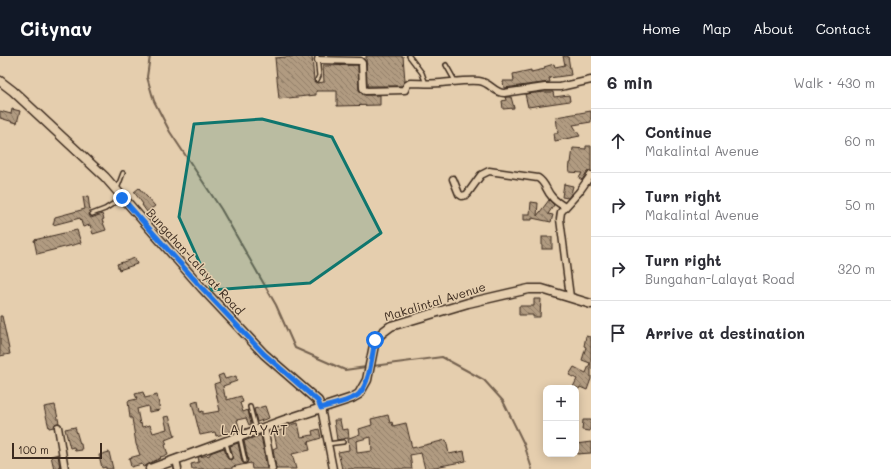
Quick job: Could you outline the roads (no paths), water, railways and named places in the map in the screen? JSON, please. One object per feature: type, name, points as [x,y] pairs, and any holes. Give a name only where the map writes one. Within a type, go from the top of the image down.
[{"type":"main road","name":"Bungahan-Lalayat Road","points":[[0,81],[59,133],[105,178],[202,288],[264,354],[318,401],[321,408]]},
{"type":"main road","name":"Makalintal Avenue","points":[[150,469],[240,436],[352,398],[359,394],[367,380],[375,340],[391,326],[468,303],[530,289],[542,289],[591,304]]},
{"type":"street","points":[[317,58],[360,61],[362,63],[365,91],[405,90],[407,85],[410,83],[426,84],[455,80],[485,82],[497,92],[504,93],[545,87],[560,87],[591,80]]},
{"type":"street","points":[[453,179],[459,194],[462,196],[466,195],[481,175],[489,171],[538,178],[542,181],[552,198],[565,207]]},
{"type":"street","points":[[570,297],[560,219],[561,212],[579,192],[591,175]]},
{"type":"street","points":[[321,408],[333,469]]},
{"type":"street","points":[[58,427],[65,469]]},
{"type":"street","points":[[260,429],[272,469]]},
{"type":"street","points":[[176,459],[178,469]]},
{"type":"lane","points":[[409,56],[422,73],[426,84]]},
{"type":"lane","points":[[317,58],[319,76],[317,80]]},
{"type":"lane","points":[[446,65],[455,80]]},
{"type":"lane","points":[[116,191],[123,173]]},
{"type":"lane","points":[[92,214],[105,209],[122,198]]},
{"type":"lane","points":[[250,407],[260,429]]},
{"type":"lane","points":[[240,436],[244,462]]},
{"type":"lane","points":[[226,441],[230,457]]},
{"type":"lane","points":[[327,444],[343,442]]},
{"type":"waterway","points":[[150,56],[147,77],[154,101],[170,132],[221,209],[276,305],[295,348],[345,370],[366,367]]},
{"type":"waterway","points":[[373,366],[442,357],[484,380],[503,401],[524,444],[532,469]]},
{"type":"district","name":"LALAYAT","points":[[255,430]]}]
